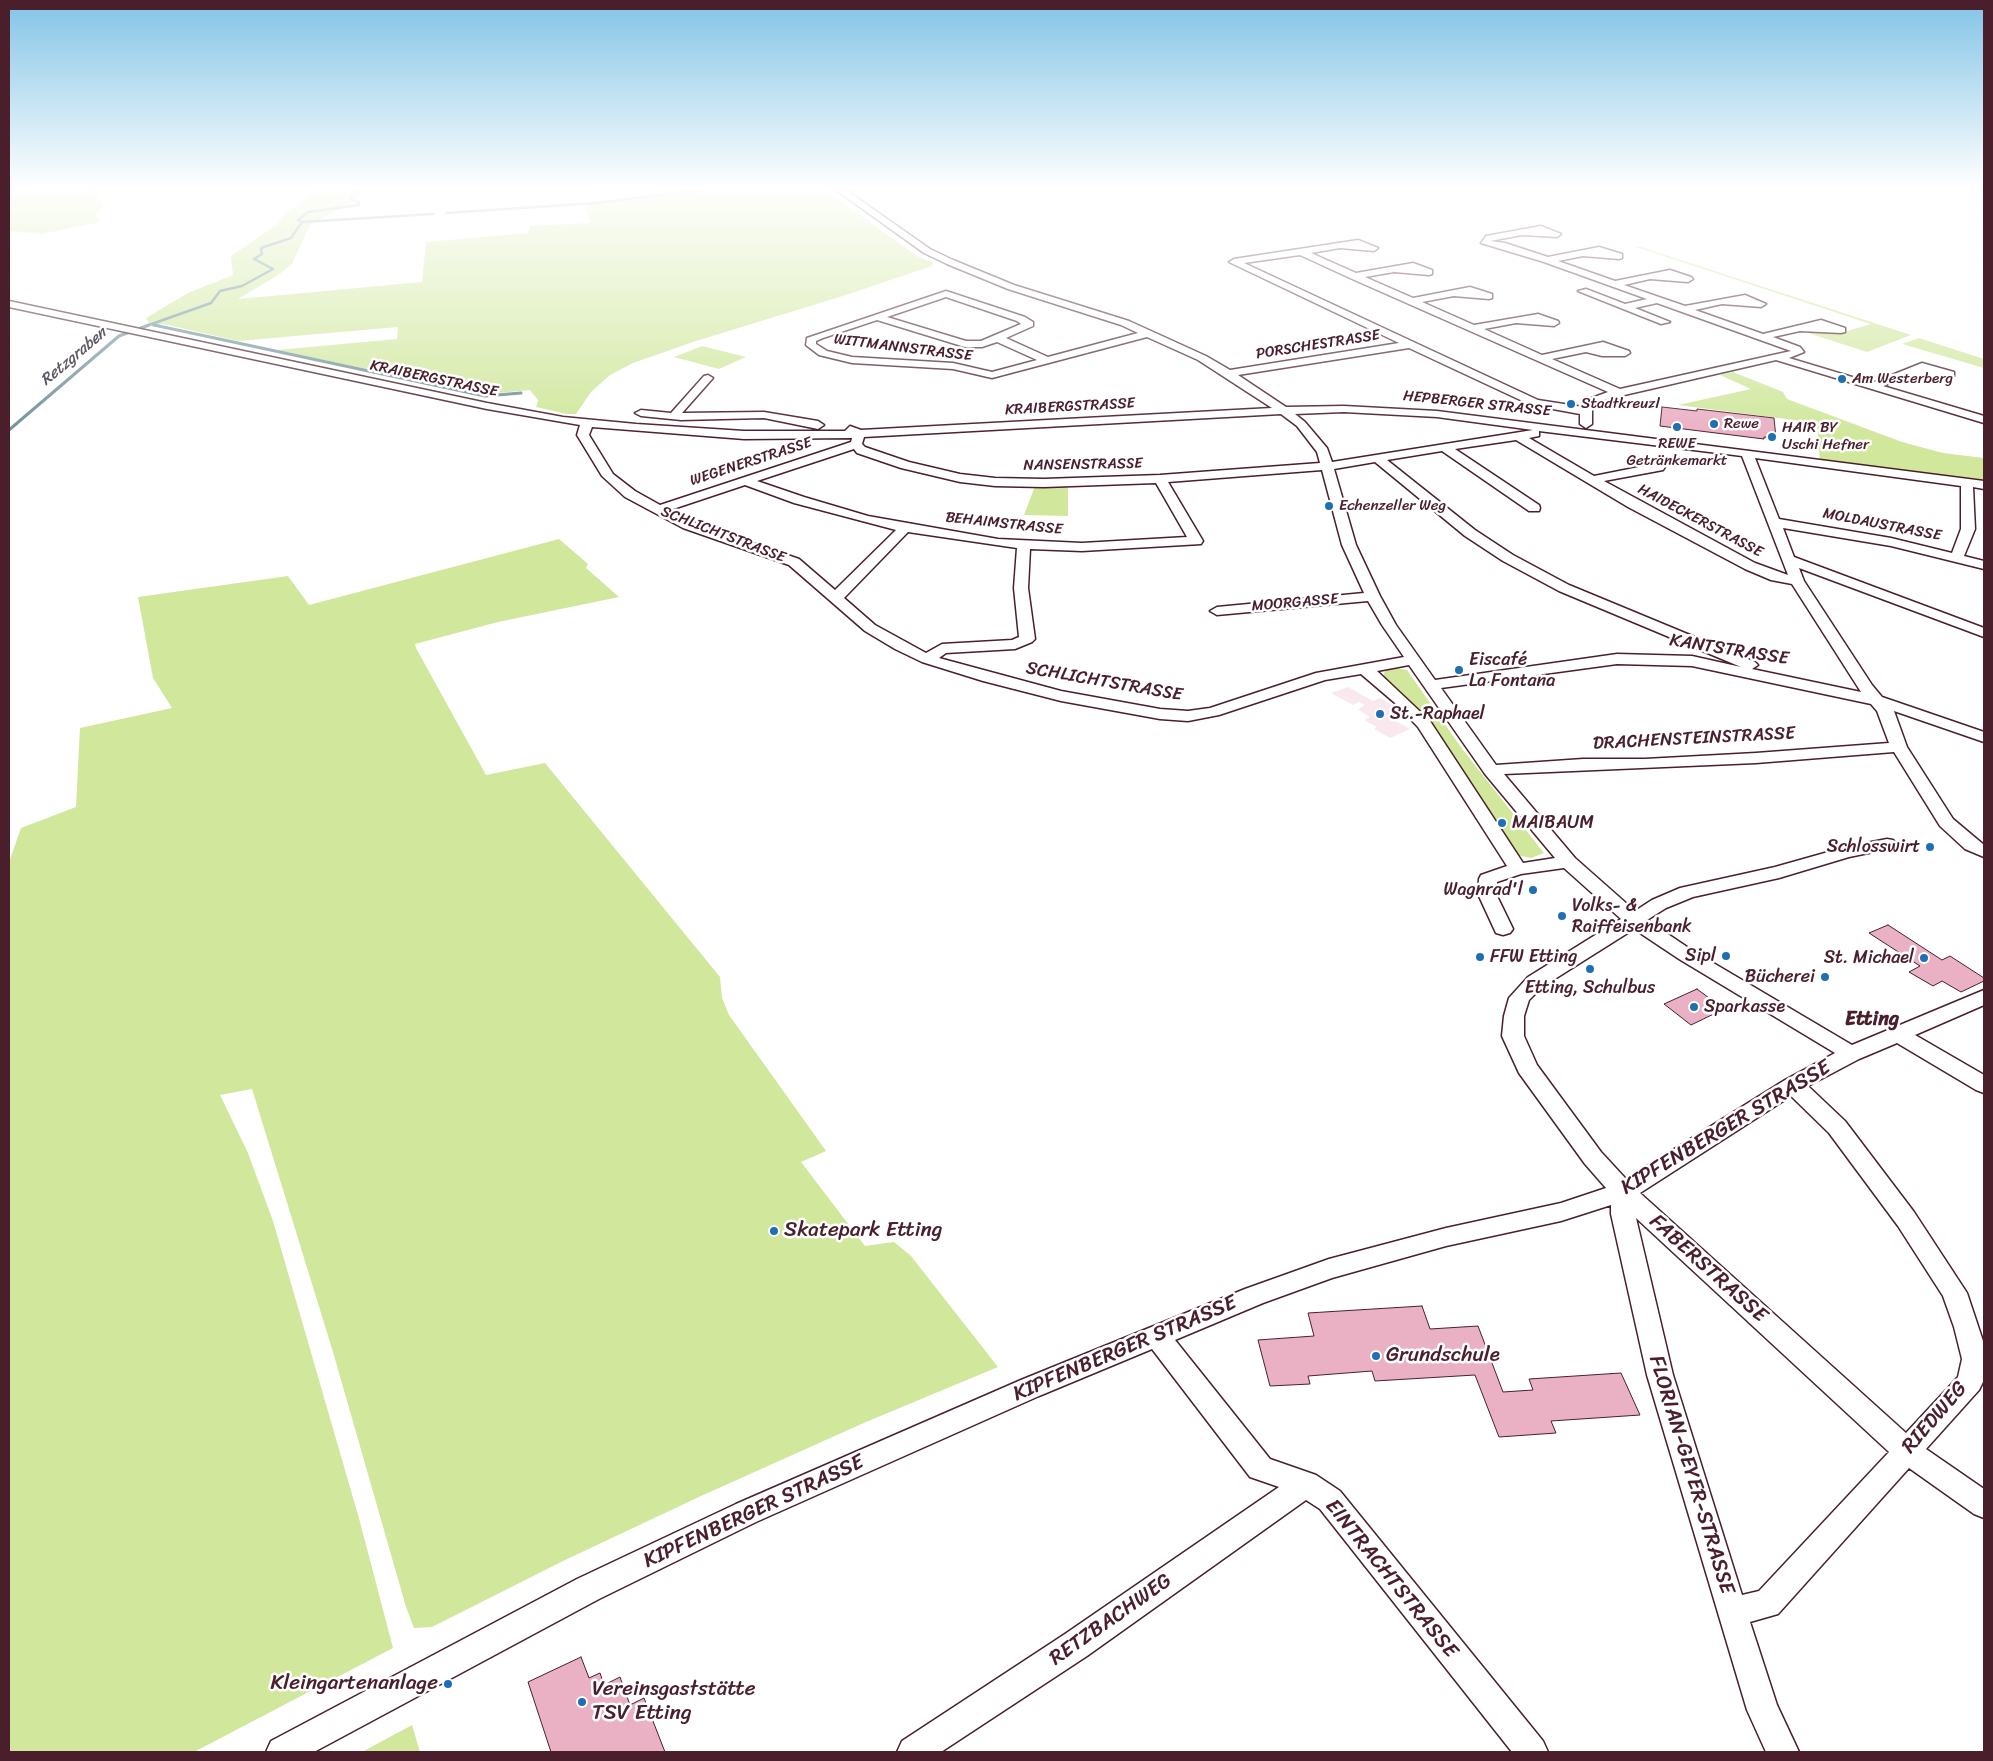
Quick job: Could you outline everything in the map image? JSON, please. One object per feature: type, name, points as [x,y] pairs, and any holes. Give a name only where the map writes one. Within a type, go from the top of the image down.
[{"type":"street","points":[[975,272],[1000,283],[1096,313],[1149,333],[1231,374],[1283,410],[1315,439],[1328,466],[1342,525],[1373,596],[1412,660],[1492,770],[1568,862],[1634,920],[1686,955],[1799,1021],[1851,1054]]},
{"type":"street","points":[[1255,272],[1535,403],[1586,411]]},
{"type":"street","points":[[1345,272],[1618,392]]},
{"type":"street","points":[[1353,276],[1375,272]]},
{"type":"street","points":[[1580,272],[1796,349],[1799,352],[1779,358],[1618,392],[1593,401],[1586,411],[1586,433]]},
{"type":"street","points":[[1612,284],[1650,276]]},
{"type":"street","points":[[1583,291],[1665,322]]},
{"type":"street","name":"WITTMANNSTRASSE","points":[[992,375],[953,366],[852,360],[823,353],[811,345],[812,340],[820,336],[946,294],[1022,319],[1029,324],[997,338]]},
{"type":"street","points":[[1411,301],[1453,294]]},
{"type":"street","points":[[1624,307],[1658,300]]},
{"type":"street","points":[[1685,309],[1722,301]]},
{"type":"street","name":"KRAIBERGSTRASSE","points":[[9,304],[487,406],[587,423],[668,431],[858,439],[1283,410]]},
{"type":"street","points":[[877,317],[965,344],[982,344],[997,338],[1048,361]]},
{"type":"street","points":[[1473,328],[1516,320]]},
{"type":"street","points":[[1762,337],[1800,328]]},
{"type":"street","points":[[992,375],[1149,333]]},
{"type":"street","name":"PORSCHESTRASSE","points":[[1231,374],[1409,345]]},
{"type":"street","points":[[1541,358],[1588,348]]},
{"type":"street","points":[[1779,358],[1983,418]]},
{"type":"street","points":[[1873,386],[1905,373]]},
{"type":"street","points":[[674,416],[708,378]]},
{"type":"street","name":"HEPBERGER STRASSE","points":[[1283,410],[1383,410],[1437,414],[1984,485]]},
{"type":"street","name":"KRAIBERGSTRASSE","points":[[641,413],[674,416],[764,415],[801,423],[836,426],[858,439]]},
{"type":"street","name":"SCHLICHTSTRASSE","points":[[587,423],[583,435],[608,476],[630,494],[656,510],[688,525],[794,562],[870,628],[927,659],[989,678],[1060,696],[1160,714],[1188,716],[1213,712],[1322,676],[1412,660]]},
{"type":"street","points":[[1328,466],[1518,436],[1543,431],[1545,428]]},
{"type":"street","name":"HAIDECKERSTRASSE","points":[[1518,436],[1592,480],[1750,566],[1776,577],[1797,581]]},
{"type":"street","name":"NANSENSTRASSE","points":[[858,439],[861,450],[906,465],[960,478],[995,482],[1044,483],[1160,479],[1328,466]]},
{"type":"street","name":"WEGENERSTRASSE","points":[[656,510],[746,481],[858,439]]},
{"type":"street","points":[[1444,447],[1534,508]]},
{"type":"street","points":[[1740,453],[1790,560],[1797,581],[1876,700],[1885,710],[1899,747],[1946,822],[1971,845],[1984,852]]},
{"type":"street","points":[[1376,458],[1470,533],[1508,558],[1564,588],[1786,680]]},
{"type":"street","name":"HAIDECKERSTRASSE","points":[[1592,480],[1659,467]]},
{"type":"street","name":"BEHAIMSTRASSE","points":[[746,481],[799,500],[905,528],[1024,545],[1082,547],[1196,541],[1160,479]]},
{"type":"street","points":[[1957,557],[1968,529],[1967,483]]},
{"type":"street","name":"MOLDAUSTRASSE","points":[[1773,522],[1864,536],[1984,565]]},
{"type":"street","points":[[836,597],[905,528]]},
{"type":"street","points":[[927,659],[942,649],[1015,644],[1027,638],[1021,588],[1020,560],[1024,545]]},
{"type":"street","points":[[1790,560],[1984,633]]},
{"type":"street","name":"MOORGASSE","points":[[1217,610],[1373,596]]},
{"type":"street","points":[[1692,662],[1711,657],[1718,651]]},
{"type":"street","name":"KANTSTRASSE","points":[[1430,685],[1617,659],[1692,662],[1876,700],[1984,737]]},
{"type":"street","points":[[1364,668],[1401,700],[1424,724],[1518,869]]},
{"type":"street","name":"DRACHENSTEINSTRASSE","points":[[1492,770],[1583,764],[1645,764],[1737,759],[1899,747]]},
{"type":"street","name":"FABERSTRASSE","points":[[1887,844],[1846,852],[1780,872],[1687,892],[1659,904],[1535,982],[1519,998],[1514,1016],[1513,1036],[1528,1068],[1593,1158],[1623,1192],[1907,1450],[1984,1505]]},
{"type":"street","points":[[1503,929],[1487,894],[1488,879],[1518,869],[1568,862]]},
{"type":"street","name":"KIPFENBERGER STRASSE","points":[[282,1752],[588,1590],[746,1513],[1030,1388],[1254,1296],[1329,1269],[1446,1237],[1561,1212],[1623,1192],[1793,1085],[1851,1054],[1959,1010],[1984,997]]},
{"type":"street","points":[[1898,1034],[1984,1086]]},
{"type":"street","name":"RIEDWEG","points":[[1732,1612],[1767,1604],[1970,1382],[1975,1359],[1967,1328],[1954,1293],[1906,1219],[1837,1127],[1793,1085]]},
{"type":"street","name":"FLORIAN-GEYER-STRASSE","points":[[1623,1192],[1623,1214],[1648,1327],[1697,1502],[1763,1710],[1783,1752]]},
{"type":"street","name":"EINTRACHTSTRASSE","points":[[1157,1336],[1260,1468],[1306,1484],[1330,1500],[1532,1752]]},
{"type":"street","name":"RETZBACHWEG","points":[[913,1752],[1076,1645],[1306,1484]]},
{"type":"shaded area","name":"St.-Raphael","points":[[1348,687],[1373,701],[1380,698],[1396,707],[1389,710],[1402,718],[1396,721],[1410,729],[1390,738],[1374,729],[1377,727],[1364,720],[1370,717],[1358,709],[1365,705],[1359,702],[1353,705],[1331,693]]},
{"type":"green space","points":[[233,272],[282,272],[238,299],[422,282],[423,272],[914,272],[696,341],[633,363],[610,375],[591,392],[576,414],[567,414],[536,407],[538,400],[530,390],[486,394],[276,350],[397,339],[398,327],[238,341],[168,325],[149,323],[146,318],[188,293],[233,275]]},
{"type":"green space","points":[[1713,272],[1718,272],[1911,335],[1867,352],[1808,333],[1815,331],[1841,333],[1871,324]]},
{"type":"green space","points":[[1919,338],[1984,359],[1984,368],[1902,344]]},
{"type":"green space","points":[[702,346],[746,357],[719,369],[674,357]]},
{"type":"green space","points":[[1733,372],[1783,392],[1787,399],[1902,442],[1943,453],[1984,458],[1984,483],[1820,462],[1817,423],[1678,405],[1751,389],[1720,375]]},
{"type":"green space","points":[[1035,486],[1068,486],[1068,516],[1024,515]]},
{"type":"green space","points":[[559,539],[588,564],[586,568],[619,597],[498,622],[415,644],[416,648],[486,775],[545,763],[720,977],[722,998],[729,1015],[826,1151],[801,1162],[865,1246],[894,1242],[911,1256],[998,1367],[866,1422],[701,1496],[563,1561],[432,1627],[414,1628],[406,1607],[333,1352],[252,1089],[220,1095],[248,1153],[273,1221],[360,1522],[393,1648],[194,1752],[9,1752],[9,862],[21,828],[76,807],[80,728],[172,708],[153,678],[138,597],[288,576],[309,605]]},
{"type":"green space","points":[[1394,668],[1407,670],[1463,750],[1544,853],[1531,858],[1516,855],[1447,749],[1418,709],[1383,677],[1385,671]]},
{"type":"green space","points":[[412,1725],[420,1752],[362,1752]]},
{"type":"building","name":"Rewe","points":[[1662,407],[1774,418],[1776,438],[1764,437],[1764,439],[1660,426]]},
{"type":"building","name":"St. Michael","points":[[1888,925],[1942,960],[1950,956],[1984,978],[1984,981],[1961,992],[1942,981],[1933,986],[1909,972],[1920,966],[1869,933]]},
{"type":"building","name":"Sparkasse","points":[[1697,989],[1724,1009],[1691,1025],[1664,1004]]},
{"type":"building","name":"Grundschule","points":[[1422,1306],[1430,1329],[1478,1326],[1503,1392],[1533,1390],[1529,1379],[1621,1373],[1640,1415],[1551,1421],[1556,1433],[1499,1437],[1475,1375],[1375,1381],[1372,1371],[1308,1376],[1310,1384],[1270,1386],[1258,1340],[1314,1336],[1308,1313]]},
{"type":"building","name":"Vereinsgaststätte TSV Etting","points":[[581,1657],[589,1678],[600,1673],[604,1685],[620,1677],[630,1705],[644,1698],[665,1752],[551,1752],[528,1682]]},
{"type":"waterway","name":"Retzgraben","points":[[146,326],[211,303],[220,291],[242,286],[267,272]]},
{"type":"waterway","name":"Retzgraben","points":[[9,430],[119,336],[149,325]]},
{"type":"waterway","name":"Retzgraben","points":[[156,325],[160,326]]},
{"type":"waterway","points":[[156,325],[485,396],[521,393]]},
{"type":"place","name":"Am Westerberg","points":[[1842,379]]},
{"type":"place","name":"Stadtkreuzl","points":[[1571,404]]},
{"type":"place","name":"Rewe","points":[[1714,424]]},
{"type":"place","name":"REWE Getränkemarkt","points":[[1677,427]]},
{"type":"place","name":"HAIR BY Uschi Hefner","points":[[1772,437]]},
{"type":"place","name":"Echenzeller Weg","points":[[1329,506]]},
{"type":"place","name":"Eiscafé La Fontana","points":[[1459,670]]},
{"type":"place","name":"St.-Raphael","points":[[1380,714]]},
{"type":"place","name":"MAIBAUM","points":[[1502,823]]},
{"type":"place","name":"Schlosswirt","points":[[1930,847]]},
{"type":"place","name":"Wagnrad'l","points":[[1533,890]]},
{"type":"place","name":"Volks- & Raiffeisenbank","points":[[1562,916]]},
{"type":"place","name":"Sipl","points":[[1726,956]]},
{"type":"place","name":"FFW Etting","points":[[1480,957]]},
{"type":"place","name":"St. Michael","points":[[1924,958]]},
{"type":"place","name":"Etting, Schulbus","points":[[1590,969]]},
{"type":"place","name":"Bücherei","points":[[1825,977]]},
{"type":"place","name":"Sparkasse","points":[[1694,1007]]},
{"type":"place","name":"Skatepark Etting","points":[[774,1231]]},
{"type":"place","name":"Grundschule","points":[[1376,1356]]},
{"type":"place","name":"Kleingartenanlage","points":[[448,1684]]},
{"type":"place","name":"Vereinsgaststätte TSV Etting","points":[[582,1702]]},
{"type":"district","name":"Etting","points":[[1872,1020]]}]
